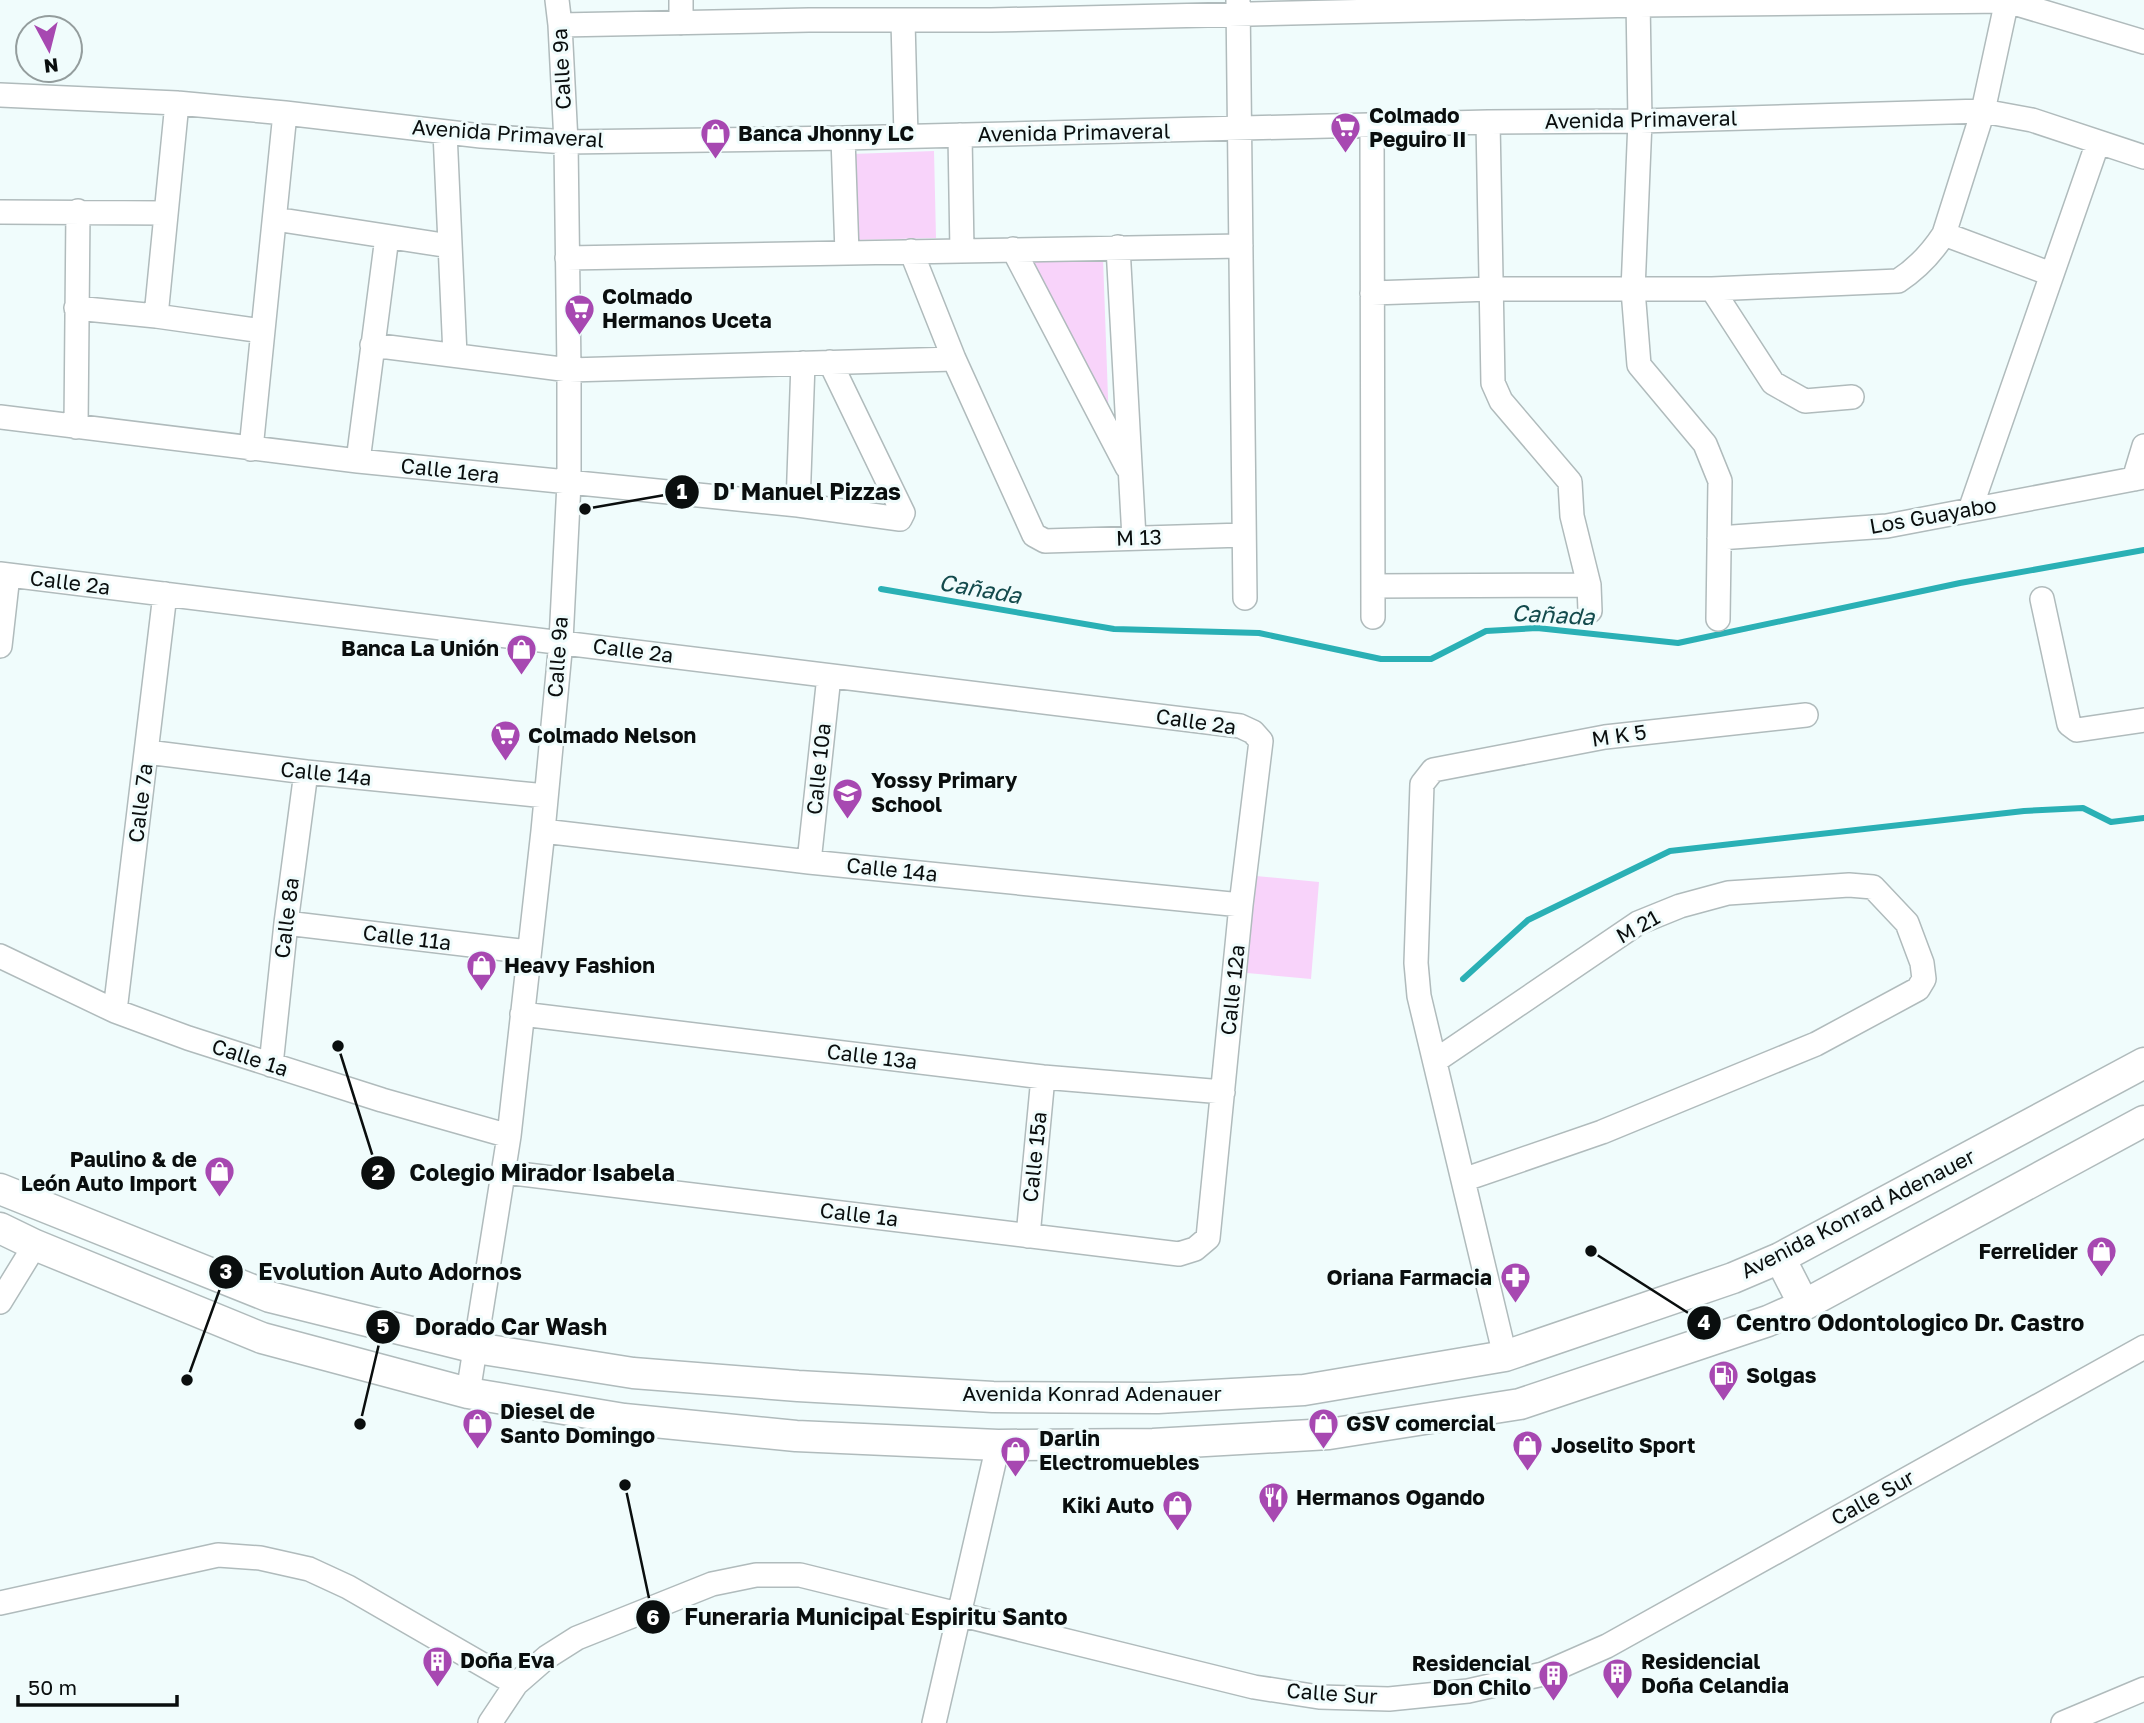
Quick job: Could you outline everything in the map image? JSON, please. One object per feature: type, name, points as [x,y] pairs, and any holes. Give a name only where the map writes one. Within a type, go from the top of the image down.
[{"type":"main road","name":"Avenida Konrad Adenauer","points":[[0,1189],[270,1297],[476,1348],[633,1373],[798,1387],[993,1398],[1158,1398],[1304,1390],[1505,1356],[1733,1278],[1780,1258],[2144,1063]]},
{"type":"main road","points":[[0,1228],[35,1245],[262,1338],[468,1393],[624,1419],[796,1436],[998,1445],[1153,1444],[1329,1434],[1520,1404],[1768,1321],[1804,1305],[2144,1121]]},
{"type":"main road","points":[[1780,1258],[1804,1305]]},
{"type":"street","name":"Calle 9a","points":[[468,1393],[505,1172],[547,796],[561,642],[569,483],[569,370],[566,142],[557,0]]},
{"type":"street","points":[[681,0],[681,23]]},
{"type":"street","points":[[560,25],[681,23],[808,10],[903,20],[990,10],[2007,0],[2144,42]]},
{"type":"street","points":[[1372,293],[1491,289],[1712,289],[1898,281],[1918,268],[1944,234],[1983,111],[2007,0]]},
{"type":"street","points":[[1638,2],[1640,121],[1633,290],[1639,365],[1705,444],[1720,481],[1718,619]]},
{"type":"street","points":[[1238,7],[1245,598]]},
{"type":"street","points":[[903,20],[906,136]]},
{"type":"street","name":"Avenida Primaveral","points":[[0,96],[177,103],[445,132],[566,142],[1640,121],[1983,111],[2032,120],[2144,157]]},
{"type":"street","points":[[156,316],[177,103]]},
{"type":"street","points":[[251,449],[285,113]]},
{"type":"street","points":[[1488,122],[1493,383],[1501,401],[1570,482],[1572,516],[1589,585],[1590,611]]},
{"type":"street","points":[[1373,126],[1373,617]]},
{"type":"street","points":[[445,132],[456,355]]},
{"type":"street","points":[[960,135],[962,251]]},
{"type":"street","points":[[843,138],[847,253]]},
{"type":"street","points":[[1970,510],[2098,142]]},
{"type":"street","points":[[76,428],[78,211]]},
{"type":"street","points":[[0,212],[166,214]]},
{"type":"street","points":[[275,219],[450,246]]},
{"type":"street","points":[[1944,234],[2051,274]]},
{"type":"street","points":[[358,461],[387,237]]},
{"type":"street","points":[[567,258],[1241,246]]},
{"type":"street","points":[[1118,247],[1134,538]]},
{"type":"street","points":[[1013,249],[1130,474]]},
{"type":"street","points":[[372,345],[569,370],[954,359],[911,251]]},
{"type":"street","points":[[1712,289],[1773,383],[1805,401],[1852,397]]},
{"type":"street","points":[[76,308],[262,331]]},
{"type":"street","name":"M 13","points":[[954,359],[1034,535],[1045,541],[1244,535]]},
{"type":"street","name":"Calle 1era","points":[[0,417],[251,449],[798,505],[900,519],[903,513],[830,362]]},
{"type":"street","points":[[798,505],[803,363]]},
{"type":"street","points":[[2139,478],[2144,446]]},
{"type":"street","name":"Los Guayabo","points":[[1719,538],[1858,530],[1926,520],[2139,478]]},
{"type":"street","points":[[0,646],[4,575]]},
{"type":"street","name":"Calle 2a","points":[[4,575],[1240,726],[1253,732],[1261,741]]},
{"type":"street","points":[[1373,586],[1589,585]]},
{"type":"street","name":"Calle 7a","points":[[115,1011],[148,752],[164,594]]},
{"type":"street","points":[[2042,599],[2072,728],[2077,730],[2144,720]]},
{"type":"street","name":"Calle 10a","points":[[809,862],[829,676]]},
{"type":"street","name":"M K 5","points":[[1435,1060],[1419,996],[1416,963],[1422,784],[1433,770],[1605,737],[1806,715]]},
{"type":"street","name":"Calle 12a","points":[[1208,1238],[1241,905],[1261,741]]},
{"type":"street","name":"Calle 14a","points":[[148,752],[306,772],[547,796]]},
{"type":"street","name":"Calle 8a","points":[[271,1065],[306,772]]},
{"type":"street","name":"Calle 14a","points":[[543,831],[809,862],[1241,905]]},
{"type":"street","name":"M 21","points":[[1435,1060],[1638,923],[1680,906],[1728,893],[1862,884],[1873,887],[1907,923],[1922,963],[1924,979],[1918,989],[1816,1044],[1602,1132],[1463,1180]]},
{"type":"street","name":"Calle 11a","points":[[286,923],[529,952]]},
{"type":"street","name":"Calle 1a","points":[[0,956],[115,1011],[188,1038],[382,1100],[509,1136]]},
{"type":"street","name":"Calle 13a","points":[[523,1014],[1043,1077],[1223,1092]]},
{"type":"street","points":[[1435,1060],[1505,1356]]},
{"type":"street","name":"Calle 15a","points":[[1028,1236],[1043,1077]]},
{"type":"street","name":"Calle 1a","points":[[505,1172],[1179,1254],[1195,1250],[1208,1238]]},
{"type":"street","points":[[0,1302],[35,1245]]},
{"type":"street","name":"Calle Sur","points":[[490,1723],[516,1684],[547,1657],[577,1638],[712,1584],[756,1575],[800,1575],[1254,1686],[1319,1697],[1389,1699],[1468,1691],[1543,1674],[1607,1646],[2144,1347]]},
{"type":"street","points":[[934,1723],[998,1445]]},
{"type":"street","points":[[0,1603],[218,1555],[260,1558],[309,1569],[348,1587],[516,1684]]},
{"type":"street","points":[[2063,1723],[2144,1689]]},
{"type":"shaded area","points":[[934,151],[936,238],[855,240],[852,154]]},
{"type":"shaded area","points":[[1103,258],[1109,425],[1032,260]]},
{"type":"shaded area","points":[[1256,876],[1319,882],[1311,979],[1247,973]]},
{"type":"waterway","name":"Cañada","points":[[881,589],[1114,629],[1259,633],[1381,659],[1431,659],[1486,631],[1537,628],[1678,643],[1960,583],[2144,550]]},
{"type":"waterway","points":[[1463,979],[1528,920],[1670,851],[2024,811],[2083,808],[2111,822],[2144,818]]},
{"type":"place","name":"Colmado Peguiro II","points":[[1346,155]]},
{"type":"place","name":"Banca Jhonny LC","points":[[715,161]]},
{"type":"place","name":"Colmado Hermanos Uceta","points":[[579,336]]},
{"type":"place","name":"D' Manuel Pizzas","points":[[585,509]]},
{"type":"place","name":"Banca La Unión","points":[[522,676]]},
{"type":"place","name":"Colmado Nelson","points":[[505,763]]},
{"type":"place","name":"Yossy Primary School","points":[[848,820]]},
{"type":"place","name":"Heavy Fashion","points":[[481,993]]},
{"type":"place","name":"Colegio Mirador Isabela","points":[[338,1046]]},
{"type":"place","name":"Paulino & de León Auto Import","points":[[220,1199]]},
{"type":"place","name":"Centro Odontologico Dr. Castro","points":[[1591,1251]]},
{"type":"place","name":"Ferrelider","points":[[2101,1279]]},
{"type":"place","name":"Oriana Farmacia","points":[[1515,1305]]},
{"type":"place","name":"Evolution Auto Adornos","points":[[187,1380]]},
{"type":"place","name":"Solgas","points":[[1723,1403]]},
{"type":"place","name":"Dorado Car Wash","points":[[360,1424]]},
{"type":"place","name":"Diesel de Santo Domingo","points":[[477,1451]]},
{"type":"place","name":"GSV comercial","points":[[1323,1451]]},
{"type":"place","name":"Joselito Sport","points":[[1528,1473]]},
{"type":"place","name":"Darlin Electromuebles","points":[[1016,1478]]},
{"type":"place","name":"Funeraria Municipal Espiritu Santo","points":[[625,1485]]},
{"type":"place","name":"Hermanos Ogando","points":[[1273,1525]]},
{"type":"place","name":"Kiki Auto","points":[[1177,1533]]},
{"type":"place","name":"Doña Eva","points":[[437,1688]]},
{"type":"place","name":"Residencial Doña Celandia","points":[[1618,1701]]},
{"type":"place","name":"Residencial Don Chilo","points":[[1554,1703]]}]
